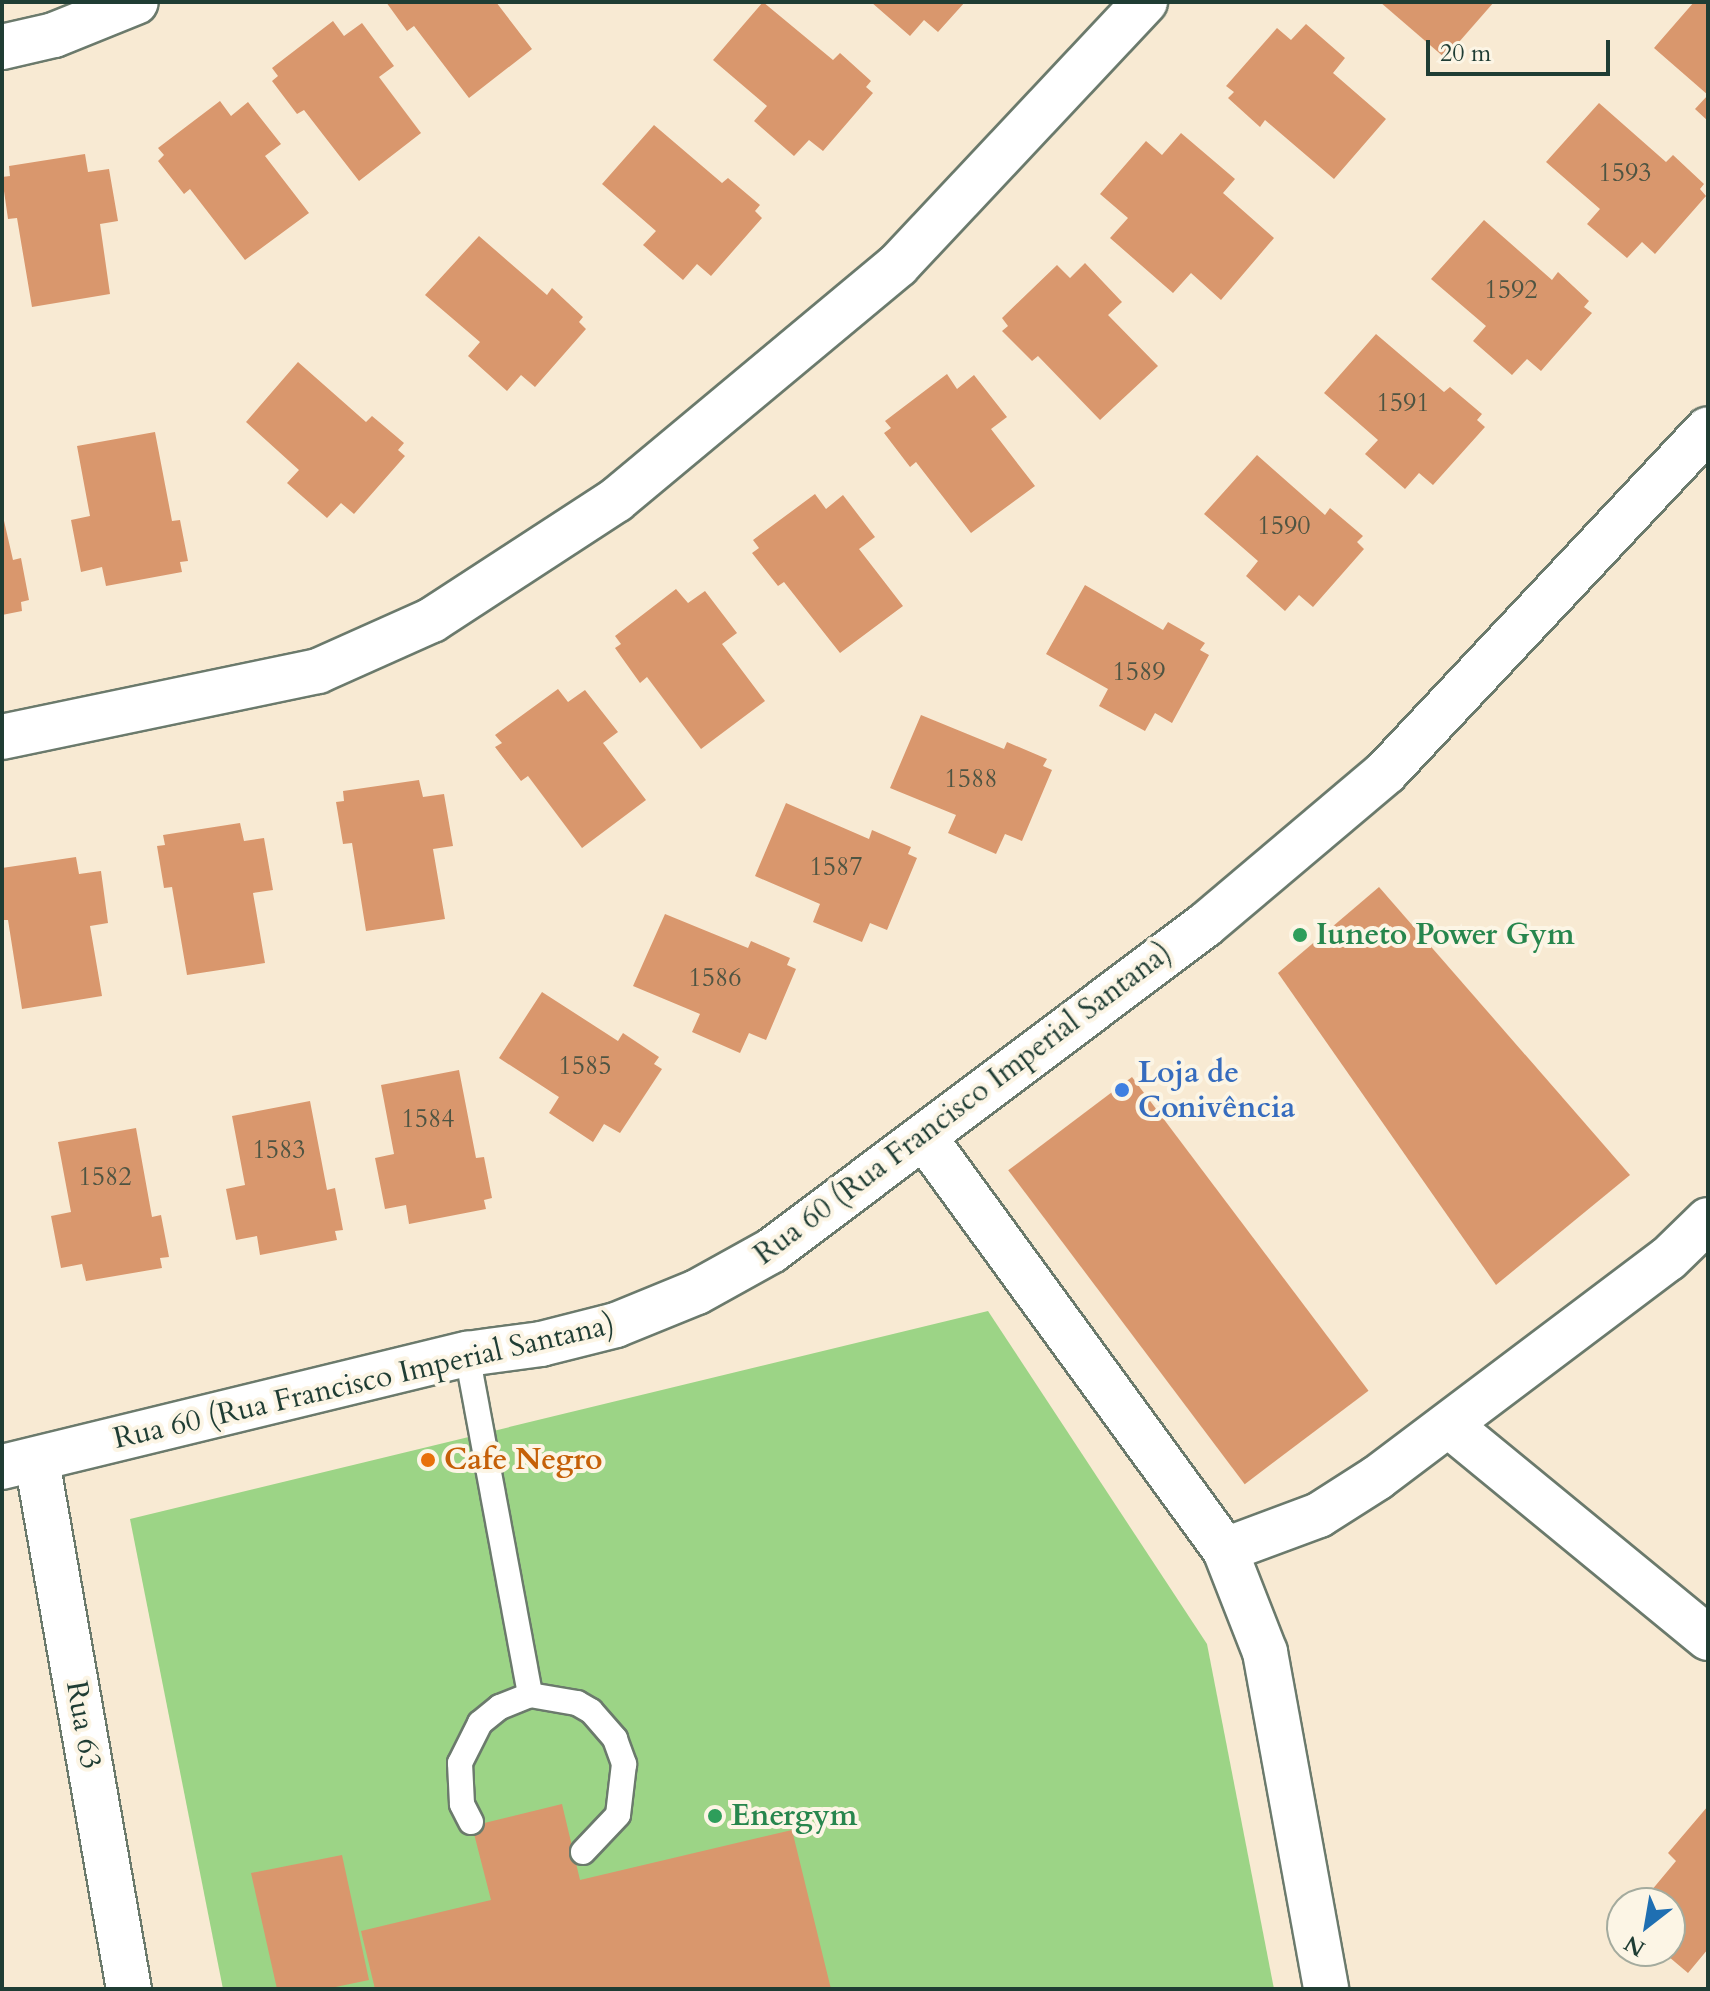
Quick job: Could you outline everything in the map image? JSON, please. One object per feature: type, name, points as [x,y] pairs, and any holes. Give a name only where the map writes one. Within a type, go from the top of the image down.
[{"type":"street","points":[[2,47],[54,35],[136,2]]},
{"type":"street","points":[[2,737],[318,671],[432,620],[616,500],[898,265],[1145,2]]},
{"type":"street","name":"Rua 60 (Rua Francisco Imperial Santana)","points":[[20,1464],[467,1354],[541,1344],[616,1325],[697,1292],[771,1251],[1205,925],[1386,772],[1708,429]]},
{"type":"street","points":[[924,1137],[1225,1550],[1265,1652],[1326,1989]]},
{"type":"street","points":[[1225,1550],[1319,1515],[1450,1426],[1668,1259],[1708,1220]]},
{"type":"street","points":[[1450,1426],[1708,1638]]},
{"type":"street","name":"Rua 63","points":[[20,1464],[129,1989]]},
{"type":"lane","points":[[467,1354],[530,1695]]},
{"type":"lane","points":[[471,1822],[459,1784],[469,1737],[500,1707],[530,1695],[591,1711],[615,1739],[624,1764],[618,1815],[583,1852]]},
{"type":"green space","name":"Energym","points":[[988,1311],[1207,1644],[1274,1989],[223,1989],[130,1519]]},
{"type":"building","points":[[386,2],[496,2],[532,49],[469,98],[414,26],[407,31]]},
{"type":"building","points":[[763,2],[833,60],[840,53],[871,81],[866,87],[873,93],[823,151],[809,140],[794,156],[754,121],[767,106],[713,60]]},
{"type":"building","points":[[871,2],[965,2],[938,32],[924,20],[910,36]]},
{"type":"building","points":[[1380,2],[1494,2],[1445,58]]},
{"type":"building","points":[[1694,2],[1708,2],[1708,95],[1654,48]]},
{"type":"building","points":[[333,21],[344,36],[362,23],[394,66],[379,77],[421,133],[359,181],[304,110],[297,114],[272,81],[278,76],[272,68]]},
{"type":"building","points":[[1306,24],[1345,58],[1333,73],[1386,119],[1334,179],[1265,120],[1260,127],[1228,98],[1234,92],[1226,86],[1277,28],[1291,40]]},
{"type":"building","points":[[1708,95],[1708,121],[1695,109]]},
{"type":"building","points":[[220,101],[231,116],[248,102],[281,144],[265,156],[309,213],[245,260],[190,189],[184,194],[158,161],[164,155],[158,148]]},
{"type":"building","points":[[1599,103],[1666,162],[1673,155],[1704,184],[1700,189],[1706,196],[1655,254],[1642,242],[1627,258],[1587,224],[1600,209],[1546,162]]},
{"type":"building","points":[[654,125],[722,183],[728,178],[760,205],[755,211],[762,218],[711,276],[697,264],[683,280],[643,245],[656,231],[602,184]]},
{"type":"building","points":[[1181,133],[1235,179],[1223,193],[1274,238],[1221,300],[1191,273],[1173,293],[1110,238],[1128,218],[1100,194],[1146,141],[1162,155]]},
{"type":"building","points":[[85,154],[88,172],[109,169],[118,221],[100,224],[110,294],[32,307],[17,218],[8,219],[2,177],[10,176],[9,166]]},
{"type":"building","points":[[1484,220],[1552,280],[1558,272],[1589,301],[1584,307],[1592,313],[1541,371],[1527,359],[1512,375],[1473,341],[1486,326],[1431,279]]},
{"type":"building","points":[[479,236],[547,295],[552,288],[583,317],[579,322],[586,329],[535,387],[521,375],[507,391],[468,356],[480,342],[425,295]]},
{"type":"building","points":[[1085,263],[1122,302],[1108,315],[1158,366],[1100,420],[1038,356],[1032,361],[1002,331],[1008,326],[1002,318],[1057,265],[1070,278]]},
{"type":"building","points":[[1376,334],[1444,392],[1450,387],[1482,414],[1477,420],[1485,427],[1433,485],[1419,473],[1405,489],[1365,454],[1378,440],[1324,393]]},
{"type":"building","points":[[298,362],[366,422],[372,416],[404,443],[398,450],[405,456],[354,514],[341,503],[327,518],[287,483],[299,470],[246,422]]},
{"type":"building","points":[[947,374],[957,389],[974,375],[1007,417],[991,429],[1035,486],[971,533],[916,462],[910,467],[884,433],[891,428],[885,421]]},
{"type":"building","points":[[155,432],[172,521],[180,520],[188,561],[180,562],[182,572],[106,586],[102,567],[81,572],[71,520],[90,516],[77,446]]},
{"type":"building","points":[[1257,455],[1325,515],[1330,508],[1363,536],[1357,542],[1364,549],[1313,607],[1299,595],[1285,611],[1246,576],[1258,561],[1204,514]]},
{"type":"building","points":[[815,494],[826,509],[843,495],[875,537],[859,549],[903,606],[840,653],[784,582],[778,586],[752,553],[759,548],[753,540]]},
{"type":"building","points":[[2,512],[13,560],[21,558],[29,600],[21,602],[22,611],[2,615]]},
{"type":"building","points":[[1085,585],[1163,630],[1168,622],[1205,643],[1200,650],[1209,655],[1172,723],[1155,713],[1145,731],[1099,706],[1108,689],[1046,654]]},
{"type":"building","points":[[676,589],[688,603],[705,591],[737,633],[722,644],[765,701],[701,749],[647,677],[640,683],[615,648],[621,644],[615,636]]},
{"type":"building","points":[[558,689],[568,702],[585,690],[618,732],[603,743],[646,800],[582,848],[528,776],[521,781],[495,747],[502,743],[495,735]]},
{"type":"building","points":[[921,715],[1004,749],[1007,742],[1047,759],[1043,766],[1052,770],[1022,841],[1005,834],[996,854],[948,833],[956,815],[890,788]]},
{"type":"building","points":[[419,780],[423,797],[444,794],[453,846],[433,849],[445,919],[366,931],[352,843],[343,844],[336,802],[344,801],[343,791]]},
{"type":"building","points":[[786,803],[869,839],[872,830],[911,847],[908,854],[917,858],[887,930],[870,923],[862,942],[813,922],[820,904],[755,876]]},
{"type":"building","points":[[240,823],[244,841],[264,838],[273,890],[253,893],[265,963],[187,975],[172,887],[164,888],[157,846],[165,845],[163,835]]},
{"type":"building","points":[[76,857],[79,874],[101,871],[108,923],[90,926],[102,996],[22,1009],[8,920],[2,920],[2,868]]},
{"type":"building","points":[[1379,887],[1630,1175],[1496,1285],[1278,973]]},
{"type":"building","points":[[665,914],[748,948],[751,941],[790,958],[787,965],[796,969],[766,1040],[749,1033],[740,1053],[692,1032],[700,1014],[633,986]]},
{"type":"building","points":[[542,992],[618,1041],[623,1033],[659,1057],[654,1064],[662,1069],[620,1133],[604,1124],[593,1142],[549,1113],[559,1097],[499,1058]]},
{"type":"building","points":[[459,1070],[476,1158],[484,1157],[492,1198],[484,1200],[486,1209],[409,1224],[406,1205],[385,1209],[375,1158],[394,1154],[381,1085]]},
{"type":"building","points":[[1132,1077],[1369,1391],[1245,1484],[1008,1170]]},
{"type":"building","points":[[310,1101],[327,1190],[335,1188],[343,1230],[335,1231],[337,1240],[260,1255],[257,1236],[236,1240],[226,1189],[245,1185],[232,1116]]},
{"type":"building","points":[[136,1128],[152,1217],[161,1215],[169,1257],[160,1258],[162,1268],[86,1281],[82,1264],[61,1268],[51,1216],[71,1212],[58,1142]]},
{"type":"building","points":[[562,1804],[580,1880],[792,1830],[831,1989],[375,1989],[361,1931],[491,1900],[472,1826]]},
{"type":"building","points":[[1708,1806],[1708,1949],[1688,1973],[1681,1967],[1686,1967],[1686,1887],[1654,1887],[1676,1861],[1668,1853]]},
{"type":"building","points":[[342,1855],[369,1980],[326,1989],[277,1989],[251,1873]]},
{"type":"place","name":"Iuneto Power Gym","points":[[1300,935]]},
{"type":"place","name":"Loja de Conivência","points":[[1122,1090]]},
{"type":"place","name":"Cafe Negro","points":[[428,1460]]},
{"type":"place","name":"Energym","points":[[715,1816]]}]
